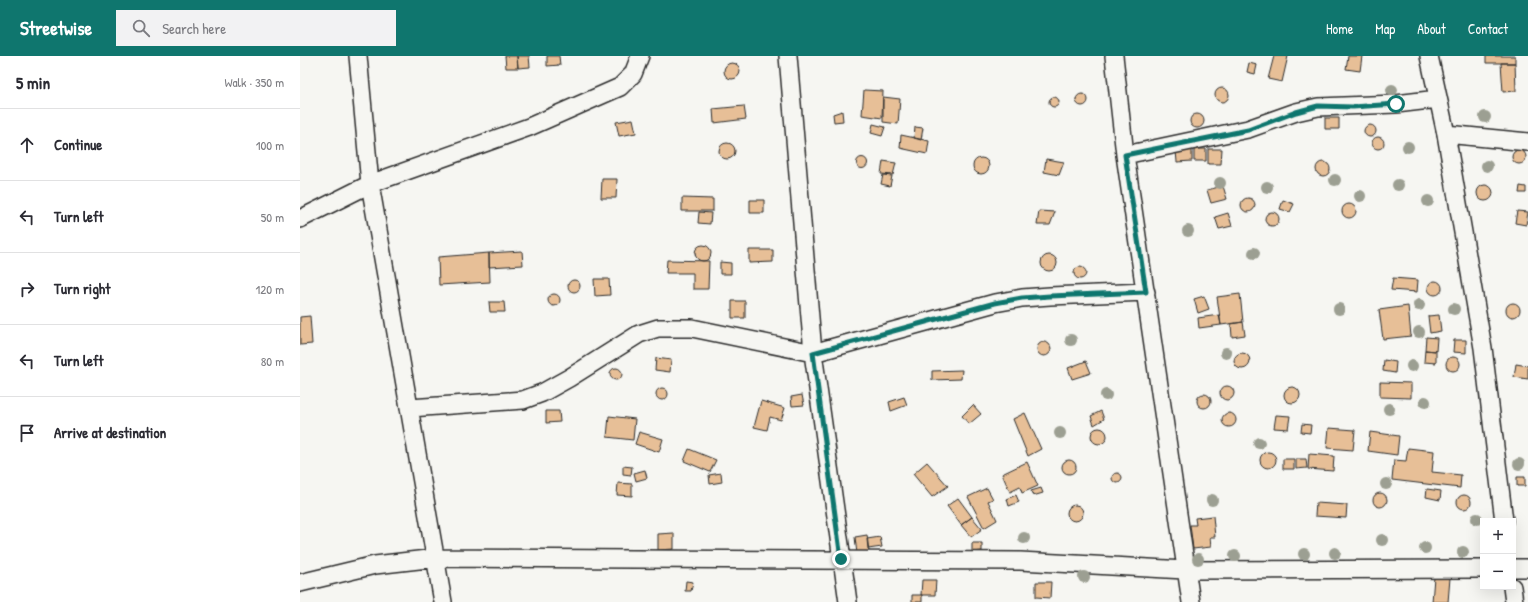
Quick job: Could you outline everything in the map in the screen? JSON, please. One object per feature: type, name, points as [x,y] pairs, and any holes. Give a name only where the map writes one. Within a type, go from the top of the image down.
[{"type":"street","points":[[358,56],[370,184],[443,602]]},
{"type":"street","points":[[300,219],[370,184],[529,127],[620,87],[633,74],[640,56]]},
{"type":"street","points":[[788,56],[813,353],[848,602]]},
{"type":"street","points":[[1114,56],[1125,155],[1185,570],[1191,602]]},
{"type":"street","points":[[1429,56],[1446,134],[1483,348],[1504,518]]},
{"type":"street","points":[[1125,155],[1248,130],[1296,112],[1318,106],[1389,105],[1438,99]]},
{"type":"street","points":[[1446,134],[1528,142]]},
{"type":"street","points":[[410,408],[523,400],[542,393],[569,378],[639,334],[658,328],[692,328],[813,353],[995,303],[1022,298],[1146,292]]},
{"type":"street","points":[[300,584],[375,565],[436,558],[1020,561],[1185,570],[1480,568]]},
{"type":"street","points":[[1516,568],[1528,568]]},
{"type":"street","points":[[1512,590],[1514,602]]},
{"type":"building","points":[[505,56],[517,56],[518,68],[506,68]]},
{"type":"building","points":[[517,56],[529,56],[530,67],[518,68]]},
{"type":"building","points":[[547,56],[559,56],[560,65],[547,66]]},
{"type":"building","points":[[1274,56],[1288,56],[1282,82],[1268,79]]},
{"type":"building","points":[[1348,56],[1362,56],[1360,71],[1346,69]]},
{"type":"building","points":[[1486,56],[1515,56],[1515,63],[1486,63]]},
{"type":"building","points":[[732,63],[739,68],[740,71],[735,78],[732,79],[725,74],[724,71],[729,64]]},
{"type":"building","points":[[1249,63],[1257,65],[1255,74],[1247,72]]},
{"type":"building","points":[[1501,63],[1515,63],[1516,91],[1503,92]]},
{"type":"building","points":[[1219,88],[1225,88],[1229,92],[1229,98],[1225,102],[1219,102],[1215,98],[1215,92]]},
{"type":"building","points":[[864,90],[883,91],[882,118],[862,115]]},
{"type":"building","points":[[1080,94],[1084,94],[1088,100],[1084,106],[1080,106],[1076,102],[1076,98]]},
{"type":"building","points":[[883,97],[900,99],[898,124],[883,122]]},
{"type":"building","points":[[1054,97],[1059,102],[1054,107],[1049,102]]},
{"type":"building","points":[[744,106],[746,119],[714,123],[713,109]]},
{"type":"building","points":[[842,111],[843,121],[834,122],[833,114]]},
{"type":"building","points":[[1194,114],[1200,114],[1204,118],[1204,124],[1200,128],[1194,128],[1190,124],[1190,118]]},
{"type":"building","points":[[1325,118],[1339,118],[1339,129],[1325,129]]},
{"type":"building","points":[[633,119],[636,133],[619,136],[616,122]]},
{"type":"building","points":[[873,124],[885,127],[882,136],[871,133]]},
{"type":"building","points":[[1370,125],[1374,127],[1376,131],[1374,135],[1370,137],[1366,135],[1364,131],[1366,127]]},
{"type":"building","points":[[915,127],[923,128],[921,140],[914,138]]},
{"type":"building","points":[[901,135],[929,141],[927,154],[900,148]]},
{"type":"building","points":[[1378,137],[1382,139],[1384,143],[1382,147],[1378,149],[1374,147],[1372,143],[1374,139]]},
{"type":"building","points":[[727,143],[734,148],[735,151],[730,158],[727,159],[720,154],[719,151],[724,144]]},
{"type":"building","points":[[1194,149],[1206,149],[1206,161],[1194,161]]},
{"type":"building","points":[[1208,149],[1222,149],[1221,164],[1208,164]]},
{"type":"building","points":[[1192,150],[1192,161],[1177,162],[1176,151]]},
{"type":"building","points":[[1516,150],[1522,150],[1526,154],[1526,160],[1522,164],[1516,164],[1512,160],[1512,154]]},
{"type":"building","points":[[860,158],[864,158],[866,159],[866,167],[860,168],[857,165],[857,161]]},
{"type":"building","points":[[978,158],[984,158],[989,163],[987,172],[984,174],[978,174],[973,169],[973,163]]},
{"type":"building","points":[[1046,159],[1064,162],[1059,175],[1044,172]]},
{"type":"building","points":[[883,161],[896,163],[893,175],[881,174]]},
{"type":"building","points":[[1320,162],[1326,162],[1330,166],[1330,172],[1326,176],[1320,176],[1316,172],[1316,166]]},
{"type":"building","points":[[883,175],[892,176],[890,186],[881,184]]},
{"type":"building","points":[[602,179],[617,179],[616,198],[601,198]]},
{"type":"building","points":[[1485,185],[1492,190],[1493,193],[1488,200],[1485,201],[1478,196],[1477,193],[1482,186]]},
{"type":"building","points":[[1223,186],[1227,199],[1211,203],[1207,190]]},
{"type":"building","points":[[1520,186],[1526,187],[1526,193],[1519,193]]},
{"type":"building","points":[[682,198],[713,199],[713,211],[682,211]]},
{"type":"building","points":[[1245,198],[1251,198],[1255,202],[1255,208],[1251,212],[1245,212],[1241,208],[1241,202]]},
{"type":"building","points":[[750,200],[764,200],[764,213],[750,213]]},
{"type":"building","points":[[1283,200],[1294,204],[1290,212],[1280,209]]},
{"type":"building","points":[[1346,204],[1352,204],[1356,208],[1356,214],[1352,218],[1346,218],[1342,214],[1342,208]]},
{"type":"building","points":[[1039,211],[1055,212],[1050,225],[1037,225]]},
{"type":"building","points":[[1517,211],[1528,212],[1526,225],[1515,223]]},
{"type":"building","points":[[699,212],[711,213],[710,224],[698,223]]},
{"type":"building","points":[[1269,212],[1275,212],[1279,216],[1279,222],[1275,226],[1269,226],[1265,222],[1265,216]]},
{"type":"building","points":[[1228,213],[1232,226],[1219,229],[1215,217]]},
{"type":"building","points":[[703,245],[710,250],[711,253],[706,260],[703,261],[696,256],[695,253],[700,246]]},
{"type":"building","points":[[749,250],[773,250],[773,262],[749,263]]},
{"type":"building","points":[[522,251],[523,265],[489,267],[489,253]]},
{"type":"building","points":[[489,253],[490,282],[439,285],[438,257]]},
{"type":"building","points":[[1049,255],[1056,260],[1057,263],[1052,270],[1049,271],[1042,266],[1041,263],[1046,256]]},
{"type":"building","points":[[667,260],[709,261],[708,289],[693,289],[693,273],[666,273]]},
{"type":"building","points":[[720,262],[731,263],[731,274],[720,274]]},
{"type":"building","points":[[1078,267],[1082,267],[1086,273],[1082,279],[1078,279],[1074,275],[1074,271]]},
{"type":"building","points":[[1393,278],[1418,280],[1417,292],[1391,290]]},
{"type":"building","points":[[594,279],[609,279],[610,295],[595,296]]},
{"type":"building","points":[[572,280],[576,280],[580,286],[576,292],[572,292],[568,288],[568,284]]},
{"type":"building","points":[[1432,281],[1438,281],[1442,285],[1442,291],[1438,295],[1432,295],[1428,291],[1428,285]]},
{"type":"building","points":[[552,294],[556,294],[560,300],[556,306],[552,306],[548,302],[548,298]]},
{"type":"building","points":[[1240,294],[1243,322],[1221,325],[1217,297]]},
{"type":"building","points":[[1204,296],[1209,309],[1198,313],[1194,299]]},
{"type":"building","points":[[732,301],[745,301],[745,318],[732,318]]},
{"type":"building","points":[[489,302],[504,302],[505,312],[490,312]]},
{"type":"building","points":[[1510,303],[1516,303],[1520,307],[1520,313],[1516,317],[1510,317],[1506,313],[1506,307]]},
{"type":"building","points":[[1408,306],[1411,336],[1383,339],[1379,310]]},
{"type":"building","points":[[1219,315],[1221,325],[1199,328],[1198,318]]},
{"type":"building","points":[[1439,315],[1441,331],[1430,333],[1428,316]]},
{"type":"building","points":[[310,316],[312,344],[300,345],[300,317]]},
{"type":"building","points":[[1243,322],[1245,335],[1232,337],[1231,324]]},
{"type":"building","points":[[1426,337],[1437,338],[1436,351],[1425,350]]},
{"type":"building","points":[[1454,340],[1466,340],[1466,353],[1453,352]]},
{"type":"building","points":[[1044,342],[1049,344],[1051,349],[1049,354],[1044,356],[1039,354],[1037,349],[1039,344]]},
{"type":"building","points":[[1425,350],[1436,351],[1436,363],[1424,362]]},
{"type":"building","points":[[1242,353],[1249,358],[1250,361],[1245,368],[1242,369],[1235,364],[1234,361],[1239,354]]},
{"type":"building","points":[[1450,357],[1456,357],[1460,361],[1460,367],[1456,371],[1450,371],[1446,367],[1446,361]]},
{"type":"building","points":[[656,358],[671,360],[670,372],[655,370]]},
{"type":"building","points":[[1384,360],[1396,362],[1395,373],[1383,371]]},
{"type":"building","points":[[1086,361],[1091,373],[1072,379],[1068,368]]},
{"type":"building","points":[[1516,364],[1528,366],[1528,379],[1514,377]]},
{"type":"building","points":[[614,368],[618,368],[622,374],[618,380],[614,380],[610,376],[610,372]]},
{"type":"building","points":[[962,370],[961,379],[932,380],[932,371]]},
{"type":"building","points":[[1380,382],[1411,383],[1411,398],[1380,397]]},
{"type":"building","points":[[1224,386],[1230,386],[1234,390],[1234,396],[1230,400],[1224,400],[1220,396],[1220,390]]},
{"type":"building","points":[[1292,387],[1299,392],[1300,395],[1295,402],[1292,403],[1285,398],[1284,395],[1289,388]]},
{"type":"building","points":[[660,388],[664,388],[668,394],[664,400],[660,400],[656,396],[656,392]]},
{"type":"building","points":[[1201,394],[1207,394],[1211,398],[1211,404],[1207,408],[1201,408],[1197,404],[1197,398]]},
{"type":"building","points":[[802,395],[804,405],[792,406],[791,397]]},
{"type":"building","points":[[904,397],[907,405],[891,411],[889,402]]},
{"type":"building","points":[[761,401],[785,408],[781,420],[770,417],[767,430],[754,427]]},
{"type":"building","points":[[973,405],[981,414],[969,424],[962,416]]},
{"type":"building","points":[[546,411],[559,411],[560,422],[546,423]]},
{"type":"building","points":[[1101,411],[1104,419],[1094,425],[1091,416]]},
{"type":"building","points":[[1025,413],[1041,449],[1028,456],[1013,419]]},
{"type":"building","points":[[1226,413],[1232,413],[1236,417],[1236,423],[1232,427],[1226,427],[1222,423],[1222,417]]},
{"type":"building","points":[[1276,415],[1290,416],[1288,429],[1274,428]]},
{"type":"building","points":[[609,416],[635,419],[633,440],[607,437]]},
{"type":"building","points":[[1302,424],[1311,425],[1310,433],[1301,432]]},
{"type":"building","points":[[1099,428],[1105,430],[1107,436],[1105,442],[1099,444],[1093,442],[1091,436],[1093,430]]},
{"type":"building","points":[[1329,428],[1355,430],[1353,450],[1327,448]]},
{"type":"building","points":[[639,432],[663,439],[659,452],[635,444]]},
{"type":"building","points":[[1370,432],[1399,436],[1397,455],[1368,451]]},
{"type":"building","points":[[1408,448],[1434,451],[1432,472],[1461,475],[1460,488],[1392,480],[1394,460],[1406,461]]},
{"type":"building","points":[[689,449],[716,460],[710,472],[684,461]]},
{"type":"building","points":[[1268,452],[1275,457],[1276,460],[1271,467],[1268,468],[1261,463],[1260,460],[1265,453]]},
{"type":"building","points":[[1309,454],[1334,456],[1333,471],[1308,469]]},
{"type":"building","points":[[1283,459],[1294,459],[1294,469],[1283,469]]},
{"type":"building","points":[[1296,459],[1306,459],[1307,468],[1296,469]]},
{"type":"building","points":[[1069,460],[1074,462],[1076,467],[1074,472],[1069,474],[1064,472],[1062,467],[1064,462]]},
{"type":"building","points":[[927,462],[948,486],[932,497],[913,474]]},
{"type":"building","points":[[1027,462],[1038,486],[1022,493],[1020,487],[1010,492],[1002,474]]},
{"type":"building","points":[[623,466],[632,467],[631,475],[623,474]]},
{"type":"building","points":[[645,470],[647,478],[636,481],[634,473]]},
{"type":"building","points":[[721,473],[722,482],[710,484],[709,475]]},
{"type":"building","points":[[1115,473],[1119,473],[1121,474],[1121,482],[1115,483],[1112,480],[1112,476]]},
{"type":"building","points":[[1517,477],[1525,477],[1525,486],[1517,486]]},
{"type":"building","points":[[618,483],[632,484],[632,496],[617,495]]},
{"type":"building","points":[[987,488],[993,499],[988,501],[997,520],[984,528],[968,497]]},
{"type":"building","points":[[1041,488],[1043,493],[1033,496],[1031,491]]},
{"type":"building","points":[[1427,489],[1441,491],[1440,500],[1426,497]]},
{"type":"building","points":[[1377,493],[1383,493],[1387,497],[1387,503],[1383,507],[1377,507],[1373,503],[1373,497]]},
{"type":"building","points":[[1016,495],[1019,502],[1009,506],[1007,499]]},
{"type":"building","points":[[1461,495],[1467,495],[1471,499],[1471,505],[1467,509],[1461,509],[1457,505],[1457,499]]},
{"type":"building","points":[[958,498],[972,517],[961,525],[947,506]]},
{"type":"building","points":[[1316,503],[1347,505],[1346,518],[1315,516]]},
{"type":"building","points":[[1075,505],[1082,510],[1083,513],[1078,520],[1075,521],[1068,516],[1067,513],[1072,506]]},
{"type":"building","points":[[1213,516],[1215,537],[1210,537],[1211,547],[1193,549],[1190,525],[1196,525],[1195,518]]},
{"type":"building","points":[[972,517],[982,529],[971,537],[961,525]]},
{"type":"building","points":[[674,533],[674,549],[658,550],[658,534]]},
{"type":"building","points":[[867,535],[869,552],[857,554],[855,537]]},
{"type":"building","points":[[880,537],[882,547],[868,549],[867,539]]},
{"type":"building","points":[[972,543],[982,543],[982,551],[972,552]]},
{"type":"building","points":[[1434,577],[1450,578],[1448,602],[1432,602]]},
{"type":"building","points":[[922,580],[936,580],[935,595],[921,595]]},
{"type":"building","points":[[686,581],[693,582],[691,591],[685,591]]},
{"type":"building","points":[[1036,582],[1051,582],[1050,598],[1036,597]]},
{"type":"building","points":[[912,595],[922,595],[922,602],[912,602]]},
{"type":"route","points":[[841,559],[813,353],[995,303],[1022,298],[1146,292],[1125,155],[1248,130],[1296,112],[1318,106],[1353,107],[1396,104]]}]
